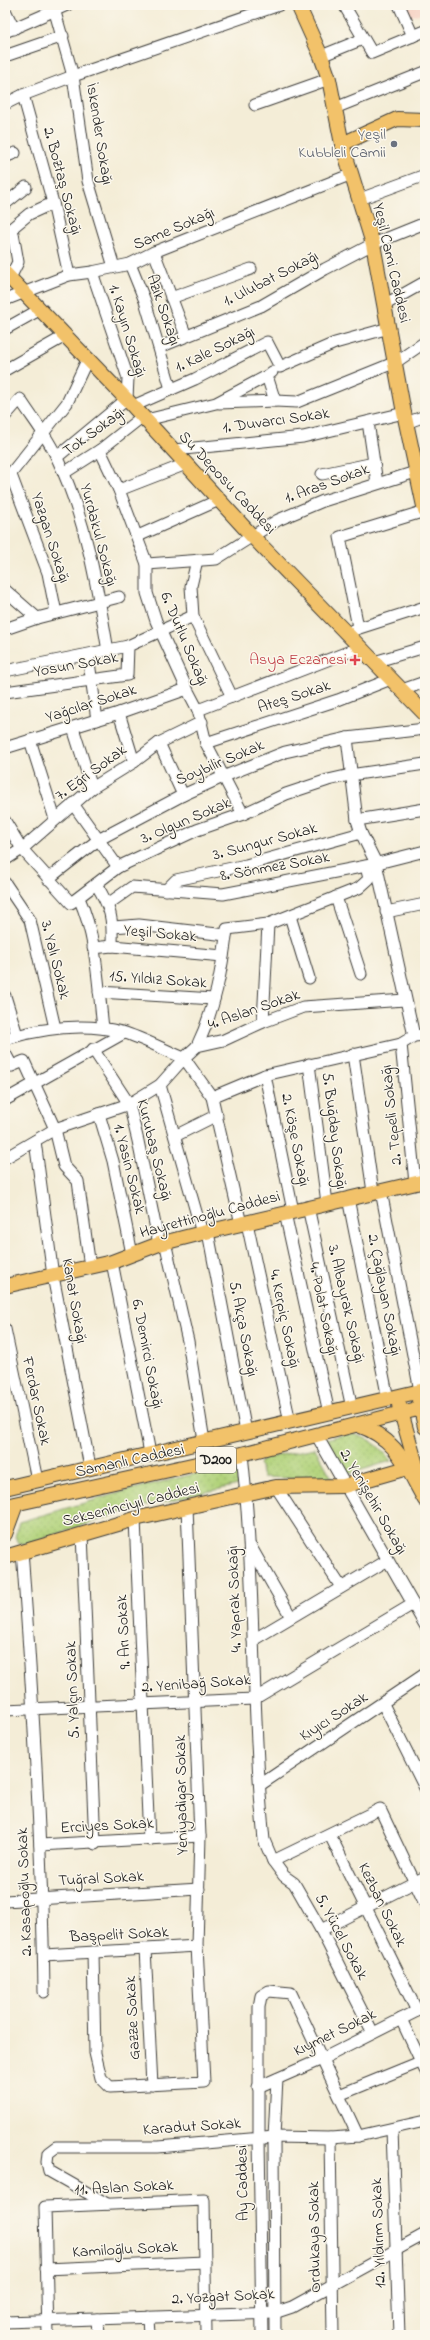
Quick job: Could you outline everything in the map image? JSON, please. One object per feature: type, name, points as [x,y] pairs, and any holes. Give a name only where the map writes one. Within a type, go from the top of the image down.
[{"type":"main road","name":"Yeşil Cami Caddesi","points":[[298,5],[322,56],[329,79],[342,144],[373,244],[396,362],[405,418],[421,470],[425,511]]},
{"type":"main road","points":[[342,144],[397,119],[425,120]]},
{"type":"main road","name":"Su Deposu Caddesi","points":[[7,275],[87,360],[130,403],[252,536],[353,630],[360,647],[425,714]]},
{"type":"main road","name":"Hayrettinoğlu Caddesi","points":[[5,1286],[112,1262],[162,1243],[205,1232],[420,1182]]},
{"type":"main road","points":[[421,1391],[425,1426]]},
{"type":"main road","name":"Samanlı Caddesi","points":[[5,1488],[421,1391]]},
{"type":"main road","points":[[392,1398],[401,1413],[417,1471],[425,1490]]},
{"type":"main road","name":"Samanlı Caddesi","points":[[11,1505],[242,1454],[317,1436],[423,1407]]},
{"type":"main road","points":[[358,1425],[374,1431],[384,1437],[395,1448],[425,1500]]},
{"type":"main road","name":"Sekseninciyıl Caddesi","points":[[5,1557],[135,1518],[276,1488],[344,1486],[407,1468]]},
{"type":"main road","points":[[5,1534],[11,1505]]},
{"type":"street","points":[[5,10],[9,30],[54,8],[67,5]]},
{"type":"street","points":[[5,104],[23,95],[73,76],[279,5]]},
{"type":"street","points":[[344,5],[372,53],[425,31]]},
{"type":"street","points":[[400,5],[414,36]]},
{"type":"street","name":"İskender Sokağı","points":[[54,8],[73,76],[88,181],[114,268]]},
{"type":"street","points":[[5,56],[63,36]]},
{"type":"street","points":[[322,56],[363,39]]},
{"type":"street","points":[[335,108],[425,72]]},
{"type":"street","points":[[254,105],[329,79]]},
{"type":"street","name":"2. Boztaş Sokağı","points":[[23,95],[53,203],[70,274]]},
{"type":"street","name":"Same Sokağı","points":[[5,300],[70,274],[92,272],[130,264],[154,252],[352,174]]},
{"type":"street","points":[[360,199],[425,174]]},
{"type":"street","points":[[5,204],[26,187]]},
{"type":"street","points":[[7,275],[18,262],[17,247],[12,228],[29,214],[53,203]]},
{"type":"street","name":"1. Ulubat Sokağı","points":[[160,347],[261,306],[325,269],[373,244],[425,223]]},
{"type":"street","points":[[154,252],[186,336]]},
{"type":"street","name":"Azık Sokağı","points":[[130,264],[160,347],[171,389]]},
{"type":"street","points":[[171,298],[251,269]]},
{"type":"street","name":"1. Kayın Sokağı","points":[[92,272],[128,378],[130,403]]},
{"type":"street","points":[[384,305],[425,282]]},
{"type":"street","points":[[5,329],[39,310]]},
{"type":"street","points":[[216,403],[267,376],[280,367],[335,342],[389,328]]},
{"type":"street","points":[[5,370],[65,336]]},
{"type":"street","name":"1. Kale Sokağı","points":[[57,457],[130,403],[195,379],[267,342],[280,367]]},
{"type":"street","points":[[144,418],[216,403],[275,401],[297,402],[396,362],[425,342]]},
{"type":"street","points":[[8,478],[67,403],[87,360]]},
{"type":"street","points":[[267,376],[275,401]]},
{"type":"street","name":"Yurdakul Sokağı","points":[[5,416],[20,398],[57,457],[64,473],[78,507],[100,601],[108,652]]},
{"type":"street","name":"1. Duvarcı Sokak","points":[[174,450],[303,437],[368,422],[425,416]]},
{"type":"street","name":"Tok Sokağı","points":[[64,473],[100,450],[144,418]]},
{"type":"street","points":[[368,422],[378,483]]},
{"type":"street","name":"6. Dutlu Sokağı","points":[[100,450],[119,490],[138,536],[147,564],[147,593],[161,632],[198,710],[206,743],[225,776],[243,814]]},
{"type":"street","points":[[322,474],[374,463]]},
{"type":"street","points":[[119,490],[186,464]]},
{"type":"street","name":"1. Aras Sokak","points":[[147,564],[216,559],[284,517],[323,501],[421,470]]},
{"type":"street","name":"Yazgan Sokağı","points":[[8,478],[27,513],[48,573],[56,613]]},
{"type":"street","points":[[138,536],[219,500]]},
{"type":"street","points":[[425,511],[340,537],[353,630],[425,607]]},
{"type":"street","points":[[197,560],[191,586],[193,616],[232,697]]},
{"type":"street","points":[[5,590],[38,618]]},
{"type":"street","points":[[5,629],[38,618],[100,601],[119,598]]},
{"type":"street","name":"Yosun Sokak","points":[[5,692],[127,675],[128,646],[193,616]]},
{"type":"street","points":[[5,671],[108,652],[128,646]]},
{"type":"street","points":[[198,710],[360,647]]},
{"type":"street","points":[[374,662],[425,647]]},
{"type":"street","points":[[88,655],[97,720]]},
{"type":"street","name":"Ateş Sokak","points":[[206,743],[338,700],[391,679]]},
{"type":"street","points":[[402,690],[425,682]]},
{"type":"street","name":"Yağcılar Sokak","points":[[5,748],[73,728],[187,689]]},
{"type":"street","points":[[118,713],[134,762]]},
{"type":"street","name":"7. Eğri Sokak","points":[[5,860],[22,849],[92,788],[134,762],[159,743],[202,722]]},
{"type":"street","points":[[73,728],[92,788]]},
{"type":"street","name":"Soybilir Sokak","points":[[48,879],[98,840],[183,795],[285,752],[347,738],[425,729]]},
{"type":"street","points":[[347,738],[350,775],[357,820],[386,912],[414,1036]]},
{"type":"street","points":[[30,740],[55,819]]},
{"type":"street","points":[[159,743],[183,795]]},
{"type":"street","name":"3. Olgun Sokak","points":[[79,898],[118,867],[197,830],[243,814],[286,794],[328,780],[350,775],[425,764]]},
{"type":"street","points":[[73,804],[118,867]]},
{"type":"street","points":[[357,820],[425,809]]},
{"type":"street","points":[[6,823],[22,849],[71,903],[79,898],[88,917],[103,1028]]},
{"type":"street","name":"3. Sungur Sokak","points":[[166,890],[176,880],[246,865],[361,833]]},
{"type":"street","name":"8. Sönmez Sokak","points":[[108,904],[132,888],[223,894],[371,864],[425,851]]},
{"type":"street","points":[[113,927],[139,925],[226,932],[268,924],[358,888],[369,879],[371,864]]},
{"type":"street","points":[[96,884],[108,904],[113,927],[112,946]]},
{"type":"street","name":"3. Yalı Sokak","points":[[6,887],[30,920],[55,1028]]},
{"type":"street","points":[[336,897],[361,974]]},
{"type":"street","points":[[386,912],[425,904]]},
{"type":"street","points":[[290,916],[309,978]]},
{"type":"street","points":[[263,1022],[268,924]]},
{"type":"street","points":[[197,1046],[207,1025],[214,1000],[224,956],[226,932]]},
{"type":"street","name":"Yeşil Sokak","points":[[93,948],[112,946],[224,956]]},
{"type":"street","name":"15. Yıldız Sokak","points":[[99,992],[214,1000]]},
{"type":"street","points":[[5,996],[17,1035]]},
{"type":"street","name":"4. Aslan Sokak","points":[[5,1158],[55,1129],[129,1104],[160,1085],[197,1046],[224,1040],[263,1022],[303,1007],[405,1000]]},
{"type":"street","points":[[5,1039],[17,1035],[55,1028],[81,1026],[103,1028],[124,1032],[184,1058]]},
{"type":"street","points":[[5,1100],[93,1048],[124,1032]]},
{"type":"street","points":[[212,1096],[266,1075],[401,1044],[414,1036],[425,1035]]},
{"type":"street","name":"2. Tepeli Sokağı","points":[[401,1044],[420,1182]]},
{"type":"street","name":"Kurubaş Sokağı","points":[[93,1048],[129,1104],[162,1243],[188,1341],[204,1441]]},
{"type":"street","points":[[5,1053],[12,1066],[24,1061],[35,1082],[55,1129],[64,1166],[78,1181],[90,1267]]},
{"type":"street","points":[[353,1054],[377,1191],[421,1391]]},
{"type":"street","name":"4. Kerpiç Sokağı","points":[[184,1058],[212,1096],[244,1224],[290,1422]]},
{"type":"street","name":"5. Buğday Sokağı","points":[[309,1064],[327,1203]]},
{"type":"street","name":"2. Köşe Sokağı","points":[[266,1075],[289,1212]]},
{"type":"street","name":"5. Akça Sokağı","points":[[160,1085],[205,1232],[246,1432]]},
{"type":"street","name":"1. Yasin Sokak","points":[[99,1114],[113,1161],[132,1254]]},
{"type":"street","points":[[175,1136],[217,1115]]},
{"type":"street","name":"Kanat Sokağı","points":[[35,1141],[52,1276],[90,1467]]},
{"type":"street","name":"2. Çağlayan Sokağı","points":[[348,1198],[392,1398]]},
{"type":"street","name":"3. Albayrak Sokağı","points":[[308,1207],[352,1408]]},
{"type":"street","name":"4. Polat Sokağı","points":[[289,1212],[329,1413]]},
{"type":"street","name":"6. Demirci Sokağı","points":[[112,1262],[150,1453]]},
{"type":"street","name":"Ferdar Sokak","points":[[5,1329],[36,1480]]},
{"type":"street","name":"2. Yenişehir Sokağı","points":[[317,1436],[344,1486],[425,1625]]},
{"type":"street","name":"4. Yaprak Sokağı","points":[[242,1454],[250,1546],[254,1699],[264,1840],[273,1861]]},
{"type":"street","points":[[276,1488],[340,1587]]},
{"type":"street","name":"Yeniyadigar Sokak","points":[[152,2085],[204,2082],[197,1946],[200,1836],[196,1702],[187,1507]]},
{"type":"street","name":"9. Arı Sokak","points":[[135,1518],[149,1840]]},
{"type":"street","name":"5. Yalçın Sokak","points":[[82,1534],[95,1844]]},
{"type":"street","points":[[250,1546],[291,1617]]},
{"type":"street","name":"2. Kasapoğlu Sokak","points":[[22,1551],[34,1708],[43,1899],[44,1992]]},
{"type":"street","points":[[253,1640],[340,1587],[388,1560]]},
{"type":"street","name":"2. Yenibağ Sokak","points":[[5,1710],[254,1699],[413,1604]]},
{"type":"street","name":"Kıyıcı Sokak","points":[[260,1785],[383,1704],[425,1674]]},
{"type":"street","points":[[425,1684],[383,1704],[425,1788]]},
{"type":"street","points":[[273,1861],[380,1810],[425,1904]]},
{"type":"street","name":"Kezban Sokak","points":[[330,1835],[364,1907],[421,2009]]},
{"type":"street","name":"Erciyes Sokak","points":[[40,1846],[95,1844],[200,1836]]},
{"type":"street","name":"5. Yücel Sokak","points":[[273,1861],[284,1876],[294,1883],[321,1930],[373,2033]]},
{"type":"street","points":[[321,1930],[364,1907],[425,1878]]},
{"type":"street","name":"Tuğral Sokak","points":[[5,1901],[199,1890]]},
{"type":"street","name":"Başpelit Sokak","points":[[44,1955],[197,1946]]},
{"type":"street","name":"Gazze Sokak","points":[[145,1949],[152,2085]]},
{"type":"street","points":[[93,1952],[95,2053],[102,2078],[110,2087],[152,2085]]},
{"type":"street","name":"Ay Caddesi","points":[[262,2335],[258,2138],[259,2007],[261,1996],[269,1991],[291,1993],[322,2059]]},
{"type":"street","name":"Kıymet Sokak","points":[[258,2087],[322,2059],[421,2009]]},
{"type":"street","points":[[339,2095],[424,2064],[401,2019]]},
{"type":"street","points":[[322,2059],[358,2136]]},
{"type":"street","name":"Ay Caddesi","points":[[274,2335],[274,2137],[277,2079]]},
{"type":"street","name":"Karadut Sokak","points":[[107,2204],[49,2171],[47,2162],[48,2153],[56,2147],[158,2147],[274,2137],[330,2138],[358,2136],[425,2121]]},
{"type":"street","name":"12. Yıldırım Sokak","points":[[392,2129],[399,2335]]},
{"type":"street","name":"Ordukaya Sokak","points":[[330,2138],[333,2335]]},
{"type":"street","name":"11. Aslan Sokak","points":[[46,2269],[45,2207],[107,2204],[204,2200],[205,2262]]},
{"type":"street","name":"2. Yozgat Sokak","points":[[5,2322],[274,2313],[292,2307],[425,2234]]},
{"type":"street","points":[[205,2262],[206,2335]]},
{"type":"street","name":"Kamiloğlu Sokak","points":[[46,2269],[205,2262]]},
{"type":"street","points":[[46,2269],[48,2335]]},
{"type":"street","points":[[148,2317],[149,2335]]},
{"type":"street","points":[[97,2319],[98,2335]]},
{"type":"shaded area","points":[[405,5],[425,5],[425,12],[410,17]]},
{"type":"green space","points":[[350,1433],[374,1443],[391,1461],[345,1475],[326,1439]]},
{"type":"green space","points":[[315,1448],[333,1480],[263,1477],[259,1463],[265,1458]]},
{"type":"green space","points":[[236,1464],[238,1485],[135,1508],[24,1545],[19,1544],[15,1537],[19,1522],[132,1489]]},
{"type":"place","name":"Yeşil Kubbleli Camii","points":[[394,144]]},
{"type":"place","name":"Asya Eczanesi","points":[[355,660]]}]
